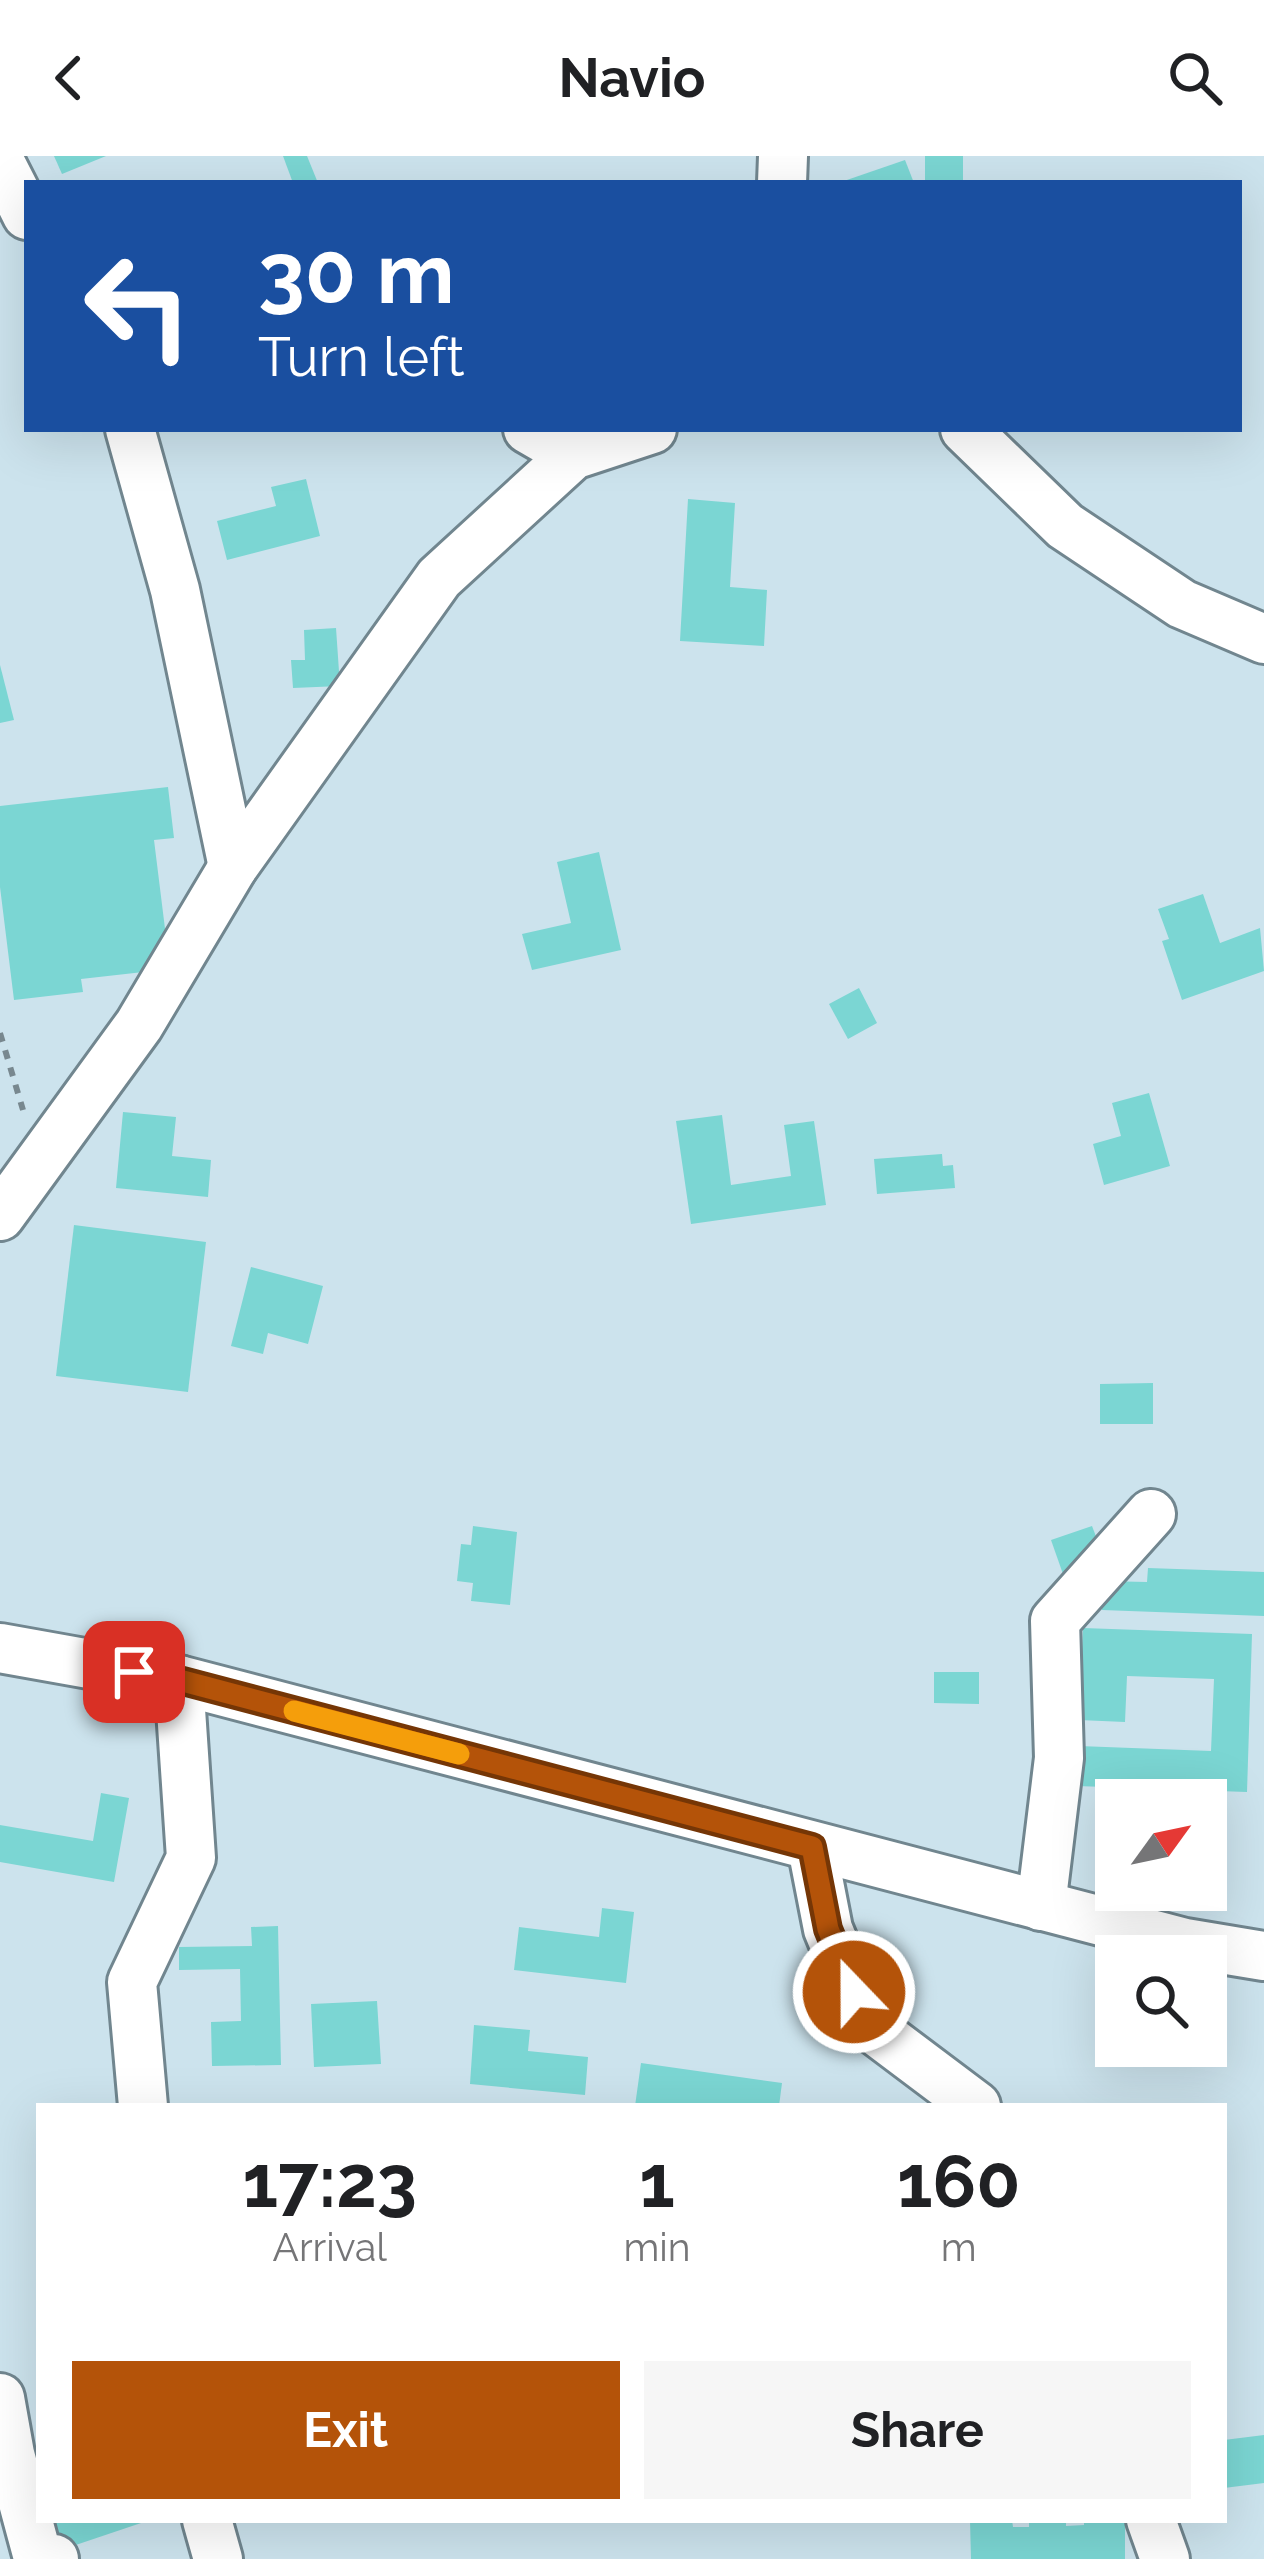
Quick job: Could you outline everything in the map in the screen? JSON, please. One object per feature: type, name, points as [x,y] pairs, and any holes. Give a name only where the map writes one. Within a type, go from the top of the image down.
[{"type":"street","points":[[0,162],[24,209]]},
{"type":"street","points":[[131,432],[175,590],[233,867]]},
{"type":"street","points":[[533,432],[573,455]]},
{"type":"street","points":[[0,1216],[139,1025],[233,867],[440,578],[573,455],[643,432]]},
{"type":"street","points":[[968,432],[1065,526],[1182,604],[1264,639]]},
{"type":"street","points":[[1041,1906],[1059,1758],[1054,1621],[1151,1514]]},
{"type":"street","points":[[0,1648],[179,1680],[1185,1943],[1264,1956]]},
{"type":"street","points":[[143,2103],[132,1982],[191,1858],[179,1680]]},
{"type":"street","points":[[812,1847],[828,1929],[867,2024],[972,2103]]},
{"type":"street","points":[[0,2398],[38,2559],[54,2559]]},
{"type":"street","points":[[208,2523],[218,2559]]},
{"type":"street","points":[[1152,2523],[1166,2559]]},
{"type":"path","points":[[0,1033],[38,1164]]},
{"type":"building","points":[[54,156],[106,156],[62,174]]},
{"type":"building","points":[[283,156],[307,156],[317,180],[292,180]]},
{"type":"building","points":[[925,156],[963,156],[963,180],[925,180]]},
{"type":"building","points":[[905,160],[913,180],[847,180]]},
{"type":"building","points":[[306,479],[320,536],[227,560],[217,521],[276,506],[271,487]]},
{"type":"building","points":[[688,499],[735,503],[730,587],[767,590],[764,646],[680,641]]},
{"type":"building","points":[[336,628],[340,686],[293,688],[291,660],[305,660],[304,630]]},
{"type":"building","points":[[0,665],[14,720],[0,723]]},
{"type":"building","points":[[168,787],[174,838],[154,840],[170,969],[81,979],[83,992],[14,1000],[0,887],[0,806]]},
{"type":"building","points":[[599,852],[621,950],[532,970],[522,934],[571,923],[557,862]]},
{"type":"building","points":[[1203,894],[1220,943],[1260,928],[1264,971],[1182,1000],[1162,941],[1169,939],[1158,909]]},
{"type":"building","points":[[859,988],[877,1023],[848,1039],[829,1004]]},
{"type":"building","points":[[1149,1093],[1170,1166],[1104,1185],[1093,1144],[1121,1136],[1112,1103]]},
{"type":"building","points":[[123,1112],[176,1117],[172,1156],[211,1160],[208,1197],[116,1188]]},
{"type":"building","points":[[722,1115],[731,1185],[791,1176],[784,1125],[814,1121],[826,1205],[691,1224],[676,1121]]},
{"type":"building","points":[[942,1154],[943,1166],[953,1165],[955,1188],[877,1194],[874,1159]]},
{"type":"building","points":[[74,1225],[206,1242],[188,1392],[56,1376]]},
{"type":"building","points":[[251,1267],[323,1286],[308,1344],[268,1333],[263,1354],[231,1346]]},
{"type":"building","points":[[1153,1383],[1153,1424],[1100,1424],[1100,1384]]},
{"type":"building","points":[[473,1526],[517,1532],[510,1605],[471,1601],[473,1583],[457,1581],[461,1544],[471,1545]]},
{"type":"building","points":[[1092,1526],[1105,1560],[1063,1574],[1051,1540]]},
{"type":"building","points":[[1148,1568],[1264,1572],[1264,1616],[1102,1610],[1102,1581],[1147,1582]]},
{"type":"building","points":[[1083,1628],[1252,1634],[1247,1792],[1227,1791],[1227,1779],[1095,1779],[1095,1787],[1077,1786],[1079,1746],[1211,1751],[1214,1679],[1127,1676],[1125,1722],[1079,1720]]},
{"type":"building","points":[[934,1672],[979,1672],[979,1704],[934,1703]]},
{"type":"building","points":[[101,1793],[129,1798],[114,1882],[0,1862],[0,1825],[93,1841]]},
{"type":"building","points":[[602,1908],[634,1912],[626,1983],[514,1970],[519,1927],[599,1937]]},
{"type":"building","points":[[278,1926],[281,2065],[212,2066],[211,2022],[241,2021],[240,1969],[179,1970],[179,1947],[252,1946],[251,1927]]},
{"type":"building","points":[[377,2001],[381,2064],[314,2067],[311,2004]]},
{"type":"building","points":[[474,2025],[530,2030],[528,2051],[588,2057],[585,2095],[470,2084]]},
{"type":"building","points":[[641,2063],[782,2083],[779,2103],[635,2103]]},
{"type":"building","points":[[1264,2435],[1264,2483],[1227,2488],[1227,2440]]},
{"type":"building","points":[[40,2523],[141,2523],[49,2554]]},
{"type":"building","points":[[970,2523],[1029,2527],[1029,2523],[1125,2523],[1125,2559],[971,2559]]},
{"type":"slow traffic","points":[[294,1711],[459,1754]]},
{"type":"route","points":[[134,1672],[812,1847],[828,1929],[854,1992]]}]
